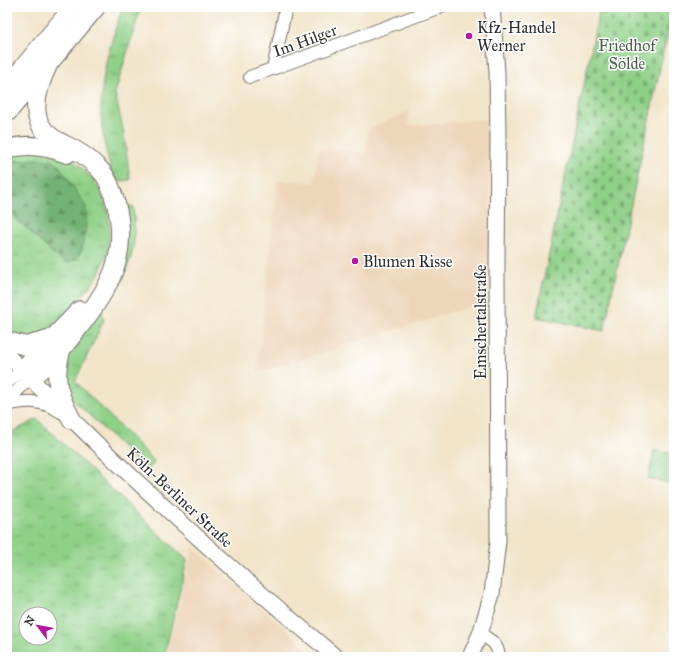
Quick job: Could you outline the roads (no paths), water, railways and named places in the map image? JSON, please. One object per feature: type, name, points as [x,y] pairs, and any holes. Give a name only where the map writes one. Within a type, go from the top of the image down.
[{"type":"highway","points":[[7,87],[73,7]]},
{"type":"highway","points":[[7,113],[96,7]]},
{"type":"highway","points":[[26,374],[57,345],[98,302],[109,283],[118,258],[120,229],[112,192],[104,175],[91,160],[48,134],[41,125],[37,111],[38,94],[48,65]]},
{"type":"highway","points":[[7,149],[29,145],[39,146],[56,150],[74,157],[98,179],[111,207],[114,236],[107,268],[57,345],[57,382],[60,396],[72,420]]},
{"type":"highway","points":[[7,341],[26,346],[57,345]]},
{"type":"main road","name":"Emschertalstraße","points":[[469,656],[480,634],[492,594],[498,541],[498,139],[497,72],[492,7]]},
{"type":"main road","name":"Köln-Berliner Straße","points":[[7,355],[72,420],[234,572],[336,657]]},
{"type":"street","points":[[273,69],[286,7]]},
{"type":"street","name":"Im Hilger","points":[[250,77],[440,7]]},
{"type":"street","points":[[7,383],[26,374]]},
{"type":"street","points":[[7,401],[26,374]]},
{"type":"street","points":[[7,405],[24,401],[36,401],[57,409],[72,420]]},
{"type":"street","points":[[480,634],[493,642],[498,648],[499,657]]},
{"type":"place","name":"Kfz-Handel Werner","points":[[469,36]]},
{"type":"place","name":"Blumen Risse","points":[[355,261]]},
{"type":"park label","name":"Friedhof Sölde","points":[[627,54]]}]
